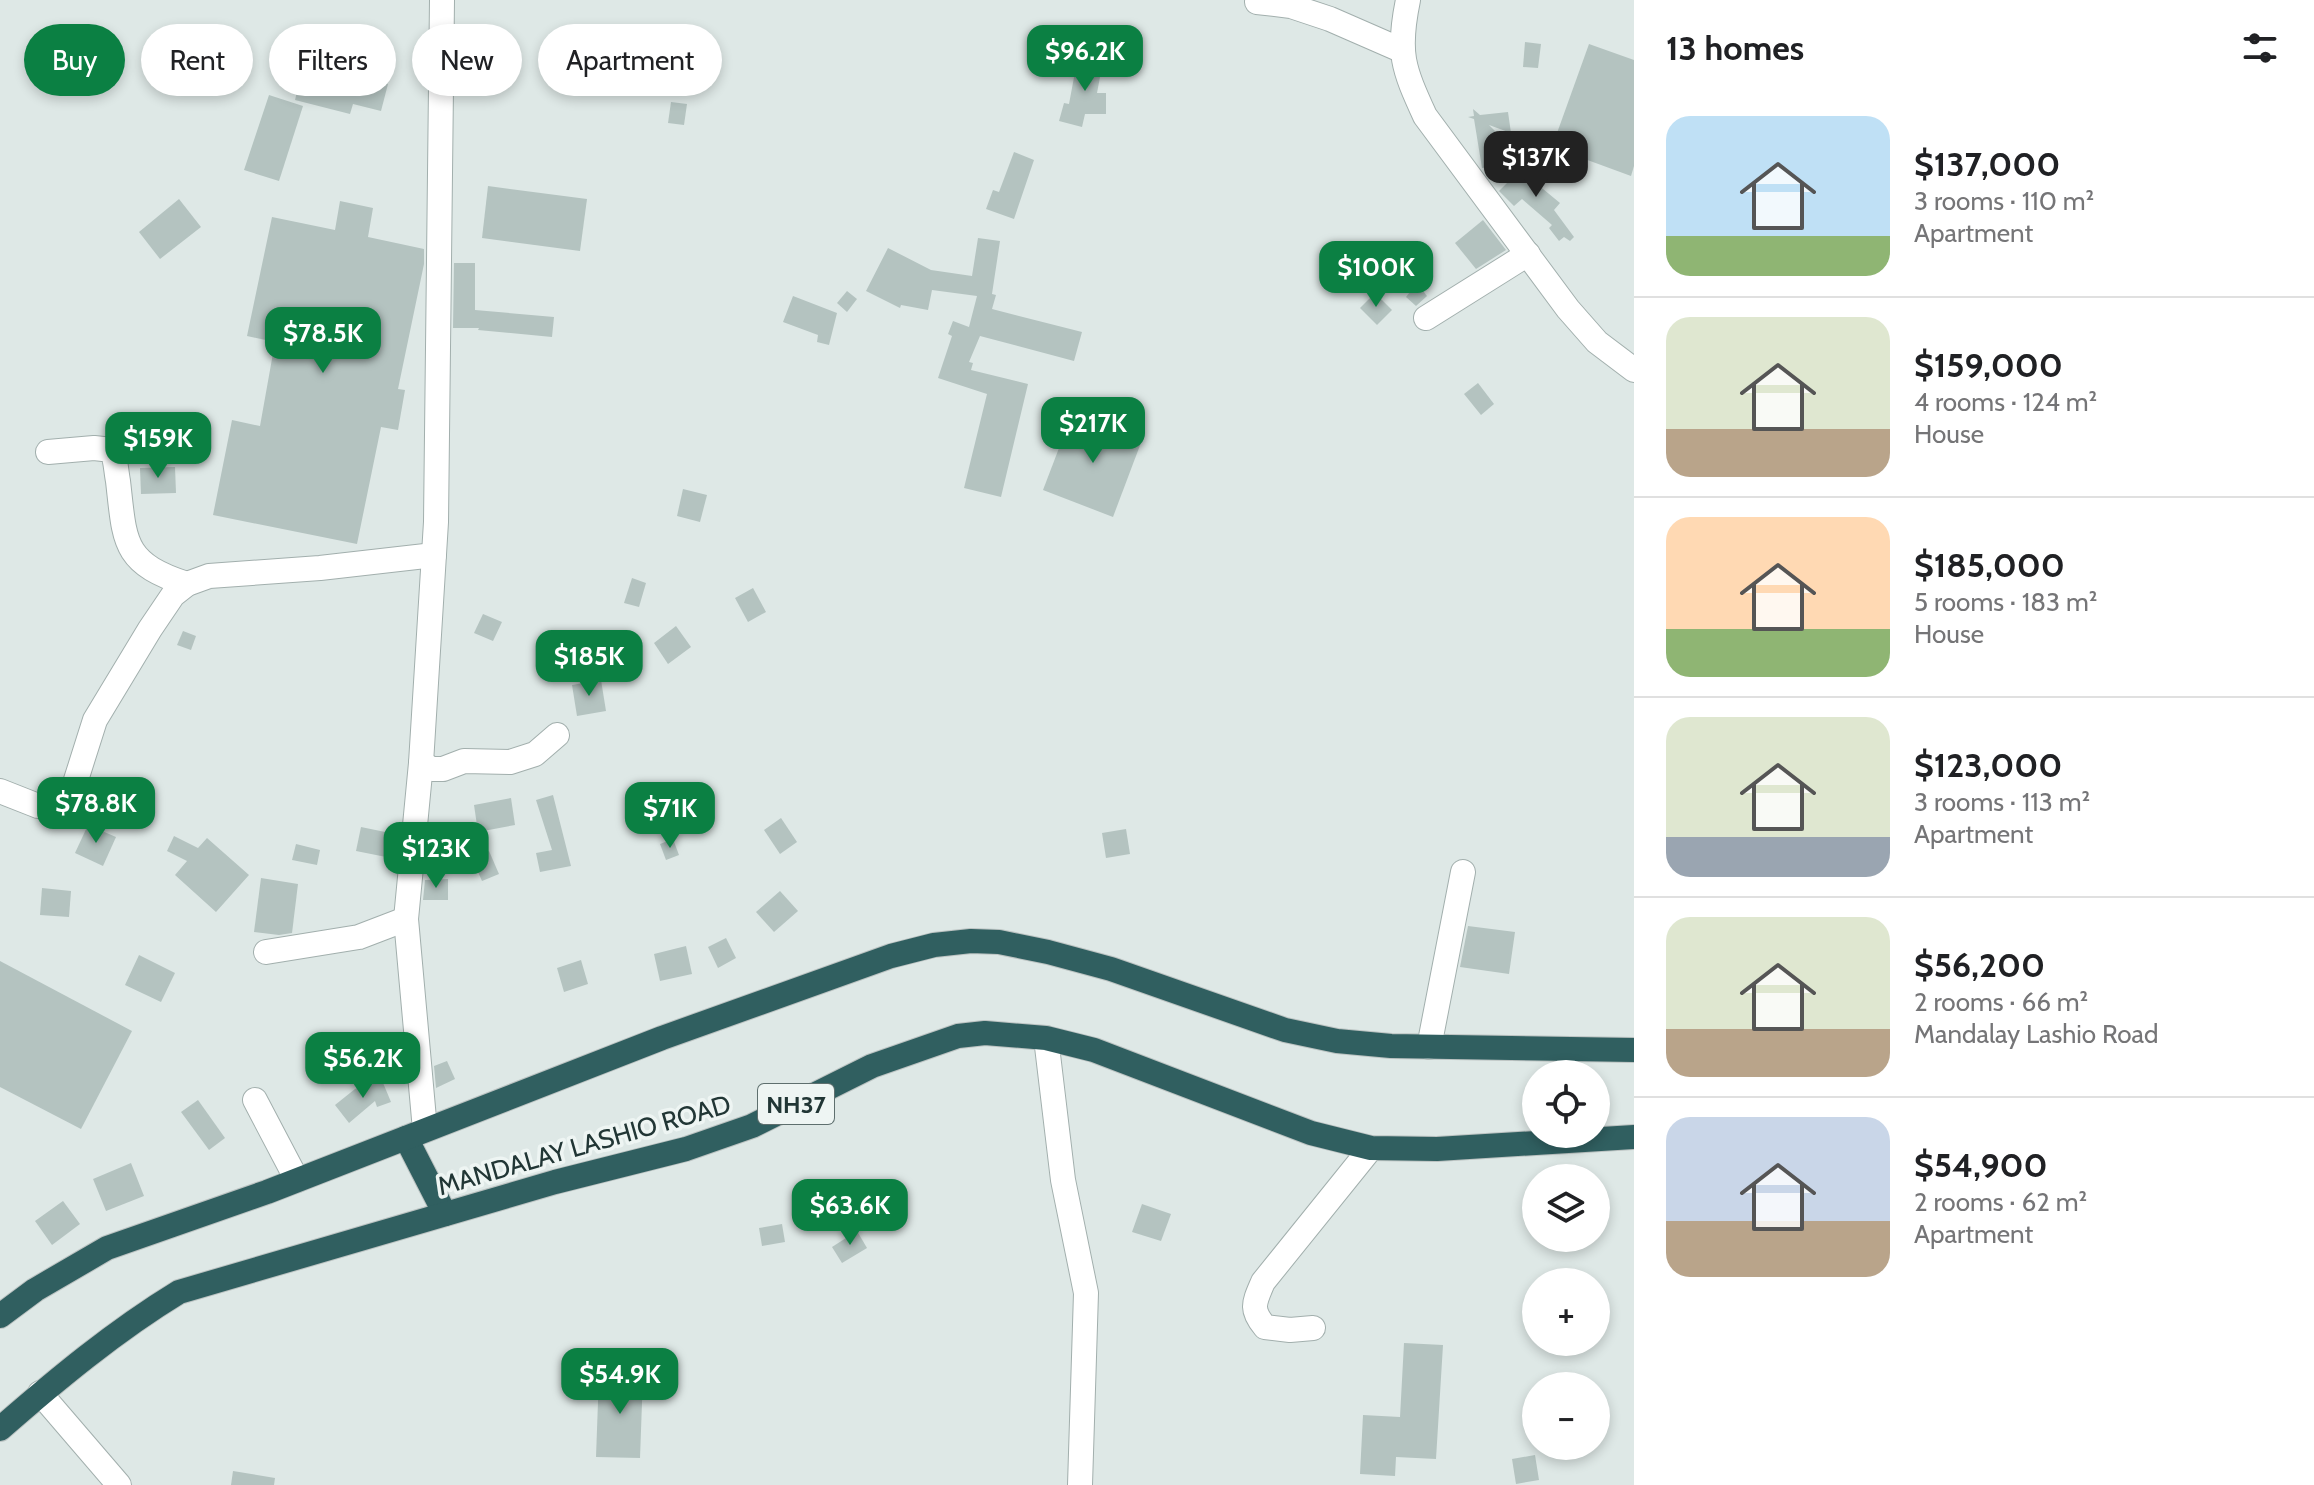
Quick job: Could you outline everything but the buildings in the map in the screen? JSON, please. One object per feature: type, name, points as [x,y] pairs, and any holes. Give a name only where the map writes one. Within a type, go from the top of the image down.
[{"type":"highway","points":[[0,1316],[35,1290],[107,1248],[297,1180],[662,1038],[891,956],[934,945],[999,942],[1048,952],[1111,969],[1285,1030],[1337,1041],[1429,1047],[1634,1050]]},
{"type":"highway","name":"MANDALAY LASHIO ROAD","points":[[0,1429],[40,1393],[149,1310],[179,1292],[723,1137],[752,1126],[872,1066],[958,1036],[985,1033],[1046,1038],[1094,1050],[1311,1133],[1371,1148],[1437,1149],[1634,1137]]},
{"type":"highway","points":[[416,1134],[445,1214]]},
{"type":"street","points":[[416,1134],[406,919],[421,763],[434,555],[442,0]]},
{"type":"street","points":[[1408,0],[1401,50],[1410,83],[1425,116],[1568,309],[1597,342],[1634,370]]},
{"type":"street","points":[[1257,2],[1291,6],[1401,50]]},
{"type":"street","points":[[1426,318],[1528,254]]},
{"type":"street","points":[[48,452],[94,448],[112,450],[124,533],[134,556],[158,575],[187,584]]},
{"type":"street","points":[[0,791],[38,806],[58,809],[69,802],[95,720],[173,595],[187,584],[209,576],[305,570],[434,555]]},
{"type":"street","points":[[421,763],[432,769],[443,769],[464,761],[510,762],[535,754],[557,735]]},
{"type":"street","points":[[1429,1047],[1463,872]]},
{"type":"street","points":[[266,952],[359,937],[406,919]]},
{"type":"street","points":[[1046,1038],[1063,1180],[1086,1293],[1080,1485]]},
{"type":"street","points":[[255,1100],[297,1180]]},
{"type":"street","points":[[1313,1328],[1290,1330],[1265,1327],[1255,1316],[1254,1302],[1263,1282],[1371,1148]]},
{"type":"street","points":[[40,1393],[119,1485]]}]
